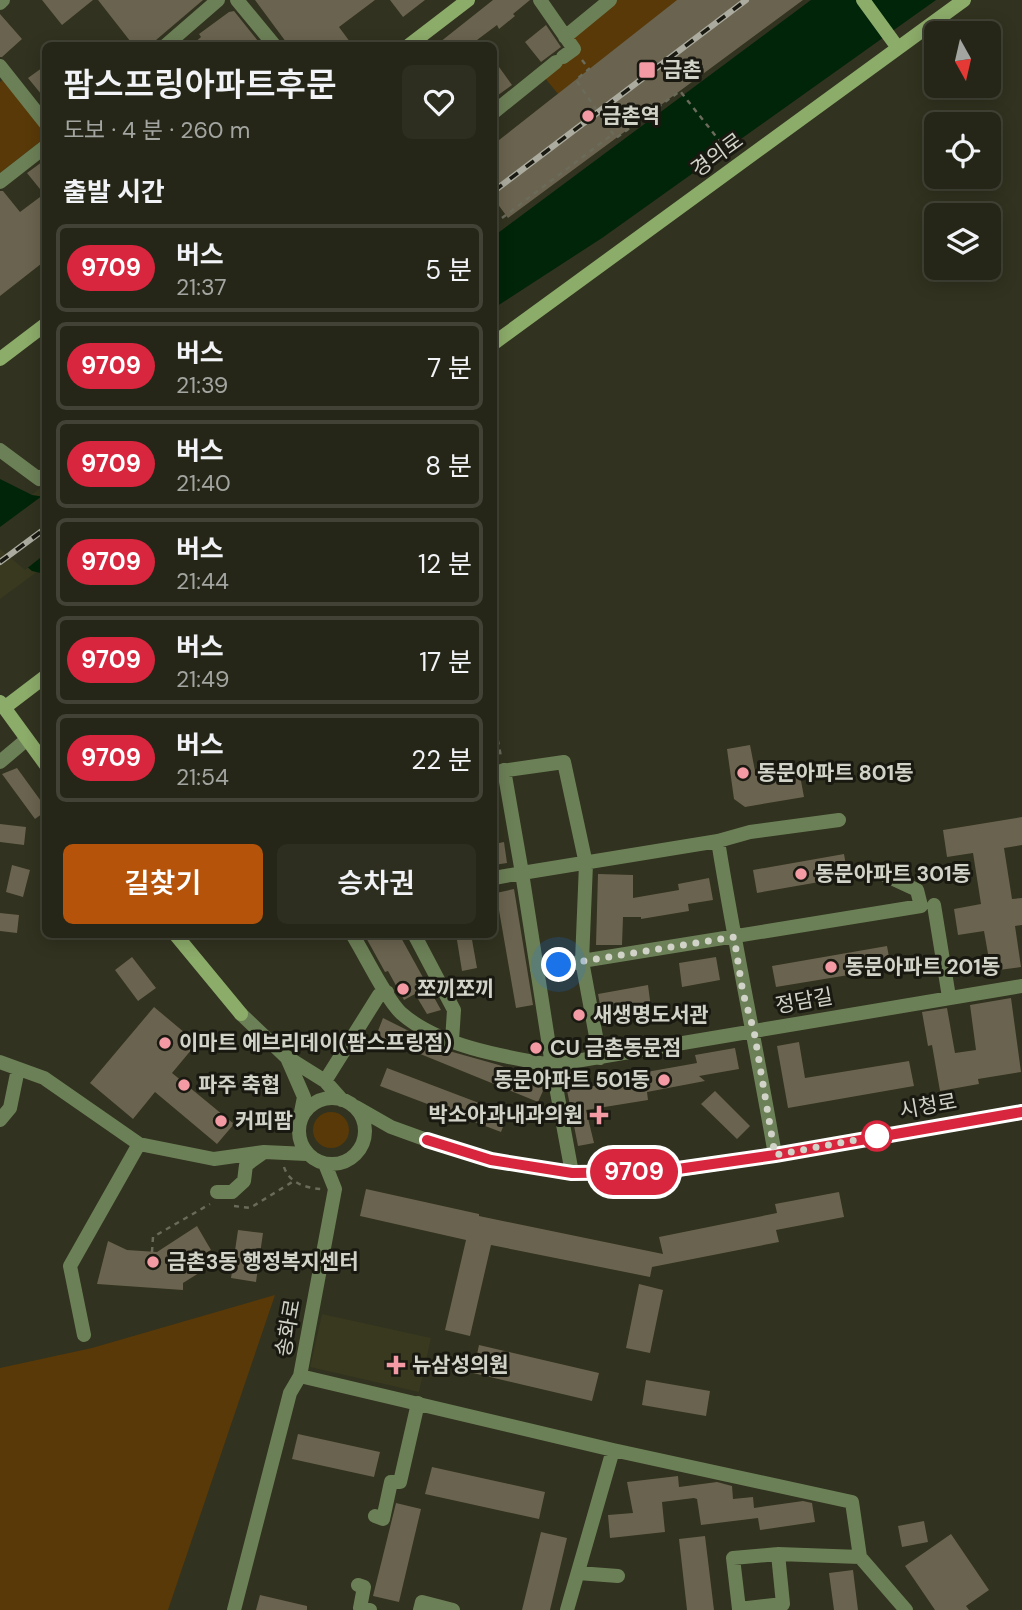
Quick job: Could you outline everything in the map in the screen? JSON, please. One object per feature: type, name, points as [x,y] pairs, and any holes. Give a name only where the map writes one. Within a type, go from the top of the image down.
[{"type":"street","points":[[170,42],[218,0]]},
{"type":"street","points":[[237,0],[272,42]]},
{"type":"street","points":[[413,42],[468,0]]},
{"type":"street","points":[[497,110],[574,49],[540,0]]},
{"type":"street","points":[[565,37],[610,0]]},
{"type":"street","points":[[863,0],[898,48]]},
{"type":"street","name":"경의로","points":[[497,342],[964,0]]},
{"type":"street","points":[[0,66],[42,119]]},
{"type":"street","points":[[0,182],[42,149]]},
{"type":"street","points":[[0,359],[42,327]]},
{"type":"street","points":[[0,450],[39,479],[42,477]]},
{"type":"street","points":[[42,679],[2,705],[42,760]]},
{"type":"street","points":[[0,762],[26,740]]},
{"type":"street","points":[[572,1173],[522,873],[499,771],[564,762],[586,864],[582,961],[600,1058]]},
{"type":"street","points":[[497,877],[718,841],[750,832],[839,820]]},
{"type":"street","points":[[718,841],[743,993],[754,1031],[775,1155]]},
{"type":"street","points":[[537,970],[921,905],[917,890],[876,871]]},
{"type":"street","points":[[934,905],[949,997]]},
{"type":"street","points":[[0,1062],[44,1077],[139,1144],[214,1159],[264,1152],[307,1154],[325,1164],[343,1163],[357,1153],[365,1137],[363,1119],[324,1081],[285,1055],[241,1014],[177,938]]},
{"type":"street","name":"정담길","points":[[354,938],[400,1012],[428,1030],[452,1041],[503,1056],[552,1065],[1022,986]]},
{"type":"street","points":[[416,938],[454,1010],[452,1041]]},
{"type":"street","points":[[324,1081],[379,995],[387,992]]},
{"type":"street","points":[[285,1055],[304,1097],[298,1133],[307,1154]]},
{"type":"street","points":[[0,1120],[10,1108],[19,1069]]},
{"type":"street","points":[[299,1122],[304,1112],[321,1100],[332,1098],[347,1102],[391,1127]]},
{"type":"street","name":"시청로","points":[[391,1127],[491,1160],[572,1173],[657,1172],[775,1155],[1022,1112]]},
{"type":"street","points":[[365,1137],[391,1127]]},
{"type":"street","points":[[84,1335],[70,1266],[139,1144]]},
{"type":"street","points":[[217,1200],[244,1181],[246,1165],[264,1152]]},
{"type":"street","name":"송화로","points":[[234,1610],[290,1393],[300,1376],[335,1189],[343,1163]]},
{"type":"street","points":[[325,1164],[335,1189]]},
{"type":"street","points":[[300,1376],[613,1450],[852,1502],[860,1557],[906,1610]]},
{"type":"street","points":[[374,1516],[383,1518],[391,1482],[400,1482],[418,1403]]},
{"type":"street","points":[[567,1610],[613,1450]]},
{"type":"street","points":[[778,1554],[783,1604],[739,1609],[733,1558],[778,1554],[860,1557]]},
{"type":"street","points":[[578,1573],[618,1576]]},
{"type":"street","points":[[358,1585],[364,1587],[360,1608],[369,1610]]},
{"type":"street","points":[[420,1610],[422,1602],[453,1610]]},
{"type":"path","points":[[589,69],[576,80],[616,138],[680,91],[739,164]]},
{"type":"path","points":[[497,221],[613,134]]},
{"type":"path","points":[[497,751],[499,771]]},
{"type":"path","points":[[282,1159],[286,1174],[294,1181],[316,1189],[335,1189]]},
{"type":"path","points":[[152,1252],[153,1237],[217,1200],[250,1208],[294,1181]]},
{"type":"shaded area","points":[[617,0],[678,0],[558,94],[545,78],[572,37]]},
{"type":"shaded area","points":[[811,0],[936,0],[602,238],[497,306],[497,234]]},
{"type":"shaded area","points":[[5,78],[42,126],[42,140],[0,173],[0,82]]},
{"type":"shaded area","points":[[0,479],[32,495],[42,497],[42,573],[32,571],[0,544]]},
{"type":"shaded area","points":[[42,486],[42,568],[0,599],[0,520]]},
{"type":"shaded area","points":[[331,1112],[344,1117],[349,1130],[344,1143],[331,1148],[318,1143],[313,1130],[318,1117]]},
{"type":"shaded area","points":[[275,1295],[168,1610],[0,1610],[0,1368],[92,1348]]},
{"type":"shaded area","points":[[322,1314],[431,1338],[419,1392],[310,1367]]},
{"type":"pier","points":[[42,496],[42,556],[25,570],[0,549],[0,527]]},
{"type":"building","points":[[42,0],[93,0],[62,25]]},
{"type":"building","points":[[98,0],[203,0],[154,42],[131,42]]},
{"type":"building","points":[[255,0],[375,0],[339,27],[350,42],[286,42]]},
{"type":"building","points":[[390,0],[425,0],[403,17]]},
{"type":"building","points":[[493,0],[530,0],[499,29],[497,25],[474,42],[440,42]]},
{"type":"building","name":"금촌역","points":[[677,0],[803,0],[508,218],[497,203],[497,142]]},
{"type":"building","points":[[234,11],[259,42],[195,42],[201,37],[199,34]]},
{"type":"building","points":[[0,14],[22,39],[2,57],[0,57]]},
{"type":"building","points":[[546,25],[561,47],[541,62],[525,42]]},
{"type":"building","points":[[497,64],[512,85],[497,96]]},
{"type":"building","points":[[42,68],[42,95],[28,78]]},
{"type":"building","points":[[42,162],[42,192],[27,173]]},
{"type":"building","points":[[0,191],[3,191],[20,212],[42,196],[42,263],[0,296]]},
{"type":"building","name":"동문아파트 801동","points":[[750,745],[756,776],[799,770],[804,797],[745,807],[734,799],[727,749]]},
{"type":"building","points":[[17,768],[42,802],[42,814],[35,819],[2,774]]},
{"type":"building","points":[[1022,817],[1022,845],[1004,848],[1012,899],[1022,898],[1022,925],[1015,926],[1021,967],[991,971],[984,931],[958,935],[954,909],[981,904],[973,853],[947,857],[943,830]]},
{"type":"building","points":[[0,824],[26,827],[24,845],[0,842]]},
{"type":"building","points":[[504,842],[507,863],[497,865],[497,843]]},
{"type":"building","name":"동문아파트 301동","points":[[844,854],[848,877],[757,893],[753,870]]},
{"type":"building","points":[[12,865],[30,870],[23,897],[6,892]]},
{"type":"building","points":[[598,874],[633,875],[633,898],[679,890],[678,884],[709,878],[713,900],[688,904],[689,911],[641,919],[623,917],[622,945],[596,945]]},
{"type":"building","points":[[514,889],[533,1005],[516,1008],[497,893]]},
{"type":"building","points":[[0,913],[19,915],[17,933],[0,931]]},
{"type":"building","points":[[366,938],[401,938],[441,1010],[427,1014],[415,994],[404,1000],[388,971],[385,972]]},
{"type":"building","points":[[457,938],[472,938],[477,968],[462,971]]},
{"type":"building","name":"동문아파트 201동","points":[[887,946],[891,968],[776,987],[772,966]]},
{"type":"building","points":[[132,957],[156,988],[138,1001],[115,970]]},
{"type":"building","points":[[716,957],[720,980],[682,987],[679,963]]},
{"type":"building","points":[[648,985],[651,1008],[602,1016],[598,994]]},
{"type":"building","points":[[1011,998],[1021,1072],[978,1079],[979,1084],[940,1091],[932,1045],[928,1046],[922,1012],[947,1008],[955,1053],[976,1050],[970,1005]]},
{"type":"building","points":[[154,1007],[197,1043],[172,1073],[234,1124],[217,1144],[155,1092],[133,1119],[90,1083]]},
{"type":"building","points":[[383,1018],[449,1051],[499,1065],[546,1084],[538,1102],[376,1036]]},
{"type":"building","points":[[799,1042],[805,1078],[909,1061],[914,1086],[788,1108],[777,1046]]},
{"type":"building","name":"동문아파트 501동","points":[[735,1048],[739,1069],[699,1076],[705,1081],[647,1092],[648,1100],[586,1110],[594,1143],[578,1146],[564,1075],[566,1072],[577,1071],[581,1088],[642,1078],[641,1073],[697,1063],[695,1055]]},
{"type":"building","points":[[387,1068],[508,1114],[501,1132],[380,1086]]},
{"type":"building","points":[[715,1091],[750,1126],[737,1139],[701,1104]]},
{"type":"building","points":[[366,1189],[479,1216],[663,1254],[659,1237],[777,1213],[775,1204],[839,1192],[844,1217],[776,1230],[779,1242],[652,1267],[650,1277],[491,1245],[470,1336],[445,1330],[466,1240],[360,1216]]},
{"type":"building","name":"금촌3동 행정복지센터","points":[[197,1226],[211,1250],[200,1256],[207,1268],[183,1283],[183,1290],[97,1284],[108,1241],[127,1250],[157,1252]]},
{"type":"building","points":[[238,1230],[263,1233],[256,1282],[231,1278]]},
{"type":"building","points":[[639,1284],[663,1290],[650,1353],[626,1348]]},
{"type":"building","points":[[479,1345],[599,1373],[592,1401],[473,1373]]},
{"type":"building","points":[[646,1380],[710,1391],[706,1416],[642,1405]]},
{"type":"building","points":[[298,1434],[380,1452],[374,1477],[292,1459]]},
{"type":"building","points":[[432,1467],[545,1492],[539,1519],[425,1494]]},
{"type":"building","points":[[678,1476],[679,1487],[717,1482],[732,1486],[733,1499],[753,1497],[754,1508],[803,1501],[812,1503],[815,1522],[760,1530],[758,1518],[701,1525],[697,1499],[694,1498],[662,1502],[665,1532],[610,1538],[608,1515],[633,1513],[627,1482]]},
{"type":"building","points":[[396,1503],[421,1509],[399,1602],[373,1596]]},
{"type":"building","points":[[924,1521],[928,1542],[902,1547],[898,1526]]},
{"type":"building","points":[[541,1532],[567,1538],[550,1610],[522,1610]]},
{"type":"building","points":[[951,1534],[989,1590],[966,1606],[969,1610],[935,1610],[905,1566]]},
{"type":"building","points":[[705,1536],[714,1610],[687,1610],[679,1539]]},
{"type":"building","points":[[853,1570],[858,1610],[834,1610],[829,1573]]},
{"type":"building","points":[[260,1595],[307,1606],[307,1610],[256,1610]]},
{"type":"railway","points":[[497,189],[746,0]]},
{"type":"railway","points":[[0,562],[42,531]]},
{"type":"bus line","name":"9709","points":[[427,1140],[491,1160],[572,1173],[657,1172],[775,1155],[1022,1112]]},
{"type":"place","name":"금촌","points":[[647,70]]},
{"type":"place","name":"금촌역","points":[[588,116]]},
{"type":"place","name":"동문아파트 801동","points":[[743,773]]},
{"type":"place","name":"동문아파트 301동","points":[[801,874]]},
{"type":"place","name":"동문아파트 201동","points":[[831,967]]},
{"type":"place","name":"쪼끼쪼끼","points":[[403,989]]},
{"type":"place","name":"새생명도서관","points":[[579,1015]]},
{"type":"place","name":"이마트 에브리데이(팜스프링점)","points":[[165,1043]]},
{"type":"place","name":"CU 금촌동문점","points":[[536,1048]]},
{"type":"place","name":"동문아파트 501동","points":[[664,1080]]},
{"type":"place","name":"파주 축협","points":[[184,1085]]},
{"type":"place","name":"박소아과내과의원","points":[[599,1115]]},
{"type":"place","name":"커피팜","points":[[221,1121]]},
{"type":"place","name":"금촌3동 행정복지센터","points":[[153,1262]]},
{"type":"place","name":"뉴삼성의원","points":[[396,1365]]},
{"type":"route","points":[[559,965],[734,937],[743,993],[754,1031],[775,1155],[877,1136]]}]
